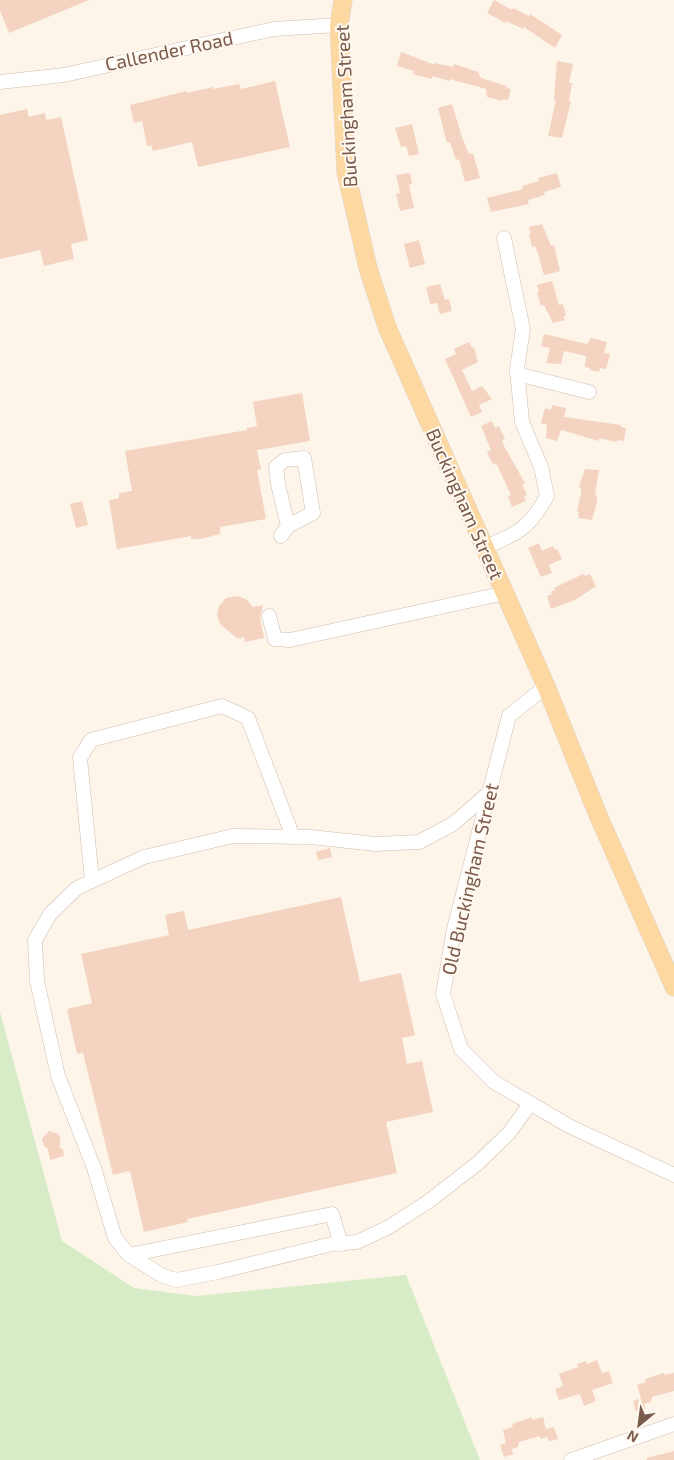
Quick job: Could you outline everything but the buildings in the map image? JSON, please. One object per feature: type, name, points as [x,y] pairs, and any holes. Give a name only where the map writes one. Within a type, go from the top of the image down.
[{"type":"main road","name":"Buckingham Street","points":[[343,0],[339,25],[346,172],[368,268],[398,352],[546,686],[598,815],[674,987]]},
{"type":"street","name":"Callender Road","points":[[0,82],[64,75],[274,29],[339,25]]},
{"type":"street","points":[[485,546],[508,538],[535,518],[547,496],[541,467],[522,422],[517,374],[523,329],[504,238]]},
{"type":"street","points":[[517,374],[589,392]]},
{"type":"street","points":[[304,458],[313,513],[284,531],[276,467],[285,460],[304,458]]},
{"type":"street","points":[[269,616],[275,639],[290,640],[505,593]]},
{"type":"street","name":"Old Buckingham Street","points":[[546,686],[509,716],[454,929],[443,994],[462,1049],[494,1082],[569,1126],[674,1176]]},
{"type":"street","points":[[92,881],[80,758],[91,740],[222,706],[248,718],[293,837]]},
{"type":"street","points":[[490,792],[453,824],[419,842],[375,844],[293,837],[233,836],[144,857],[77,888],[50,914],[35,940],[37,981],[58,1076],[94,1168],[115,1238],[129,1256],[161,1275],[176,1280],[357,1242],[388,1227],[429,1201],[478,1163],[508,1133],[530,1104]]},
{"type":"street","points":[[129,1256],[332,1214],[341,1244]]},
{"type":"street","points":[[571,1460],[601,1455],[674,1424]]},
{"type":"green space","points":[[0,1012],[62,1241],[134,1288],[196,1296],[406,1275],[480,1460],[0,1460]]}]
